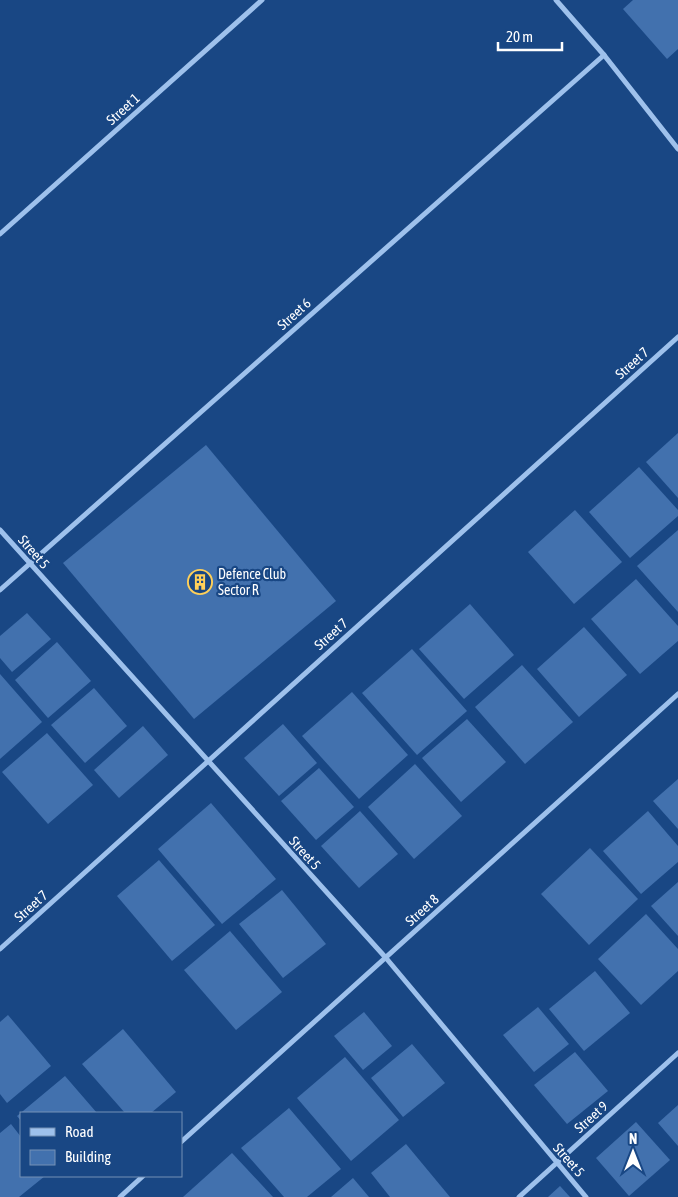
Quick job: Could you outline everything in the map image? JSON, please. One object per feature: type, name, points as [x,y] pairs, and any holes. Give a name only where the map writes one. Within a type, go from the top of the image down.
[{"type":"street","name":"Street 1","points":[[0,234],[262,0]]},
{"type":"street","points":[[556,0],[604,55],[678,149]]},
{"type":"street","name":"Street 6","points":[[0,590],[604,55]]},
{"type":"street","name":"Street 7","points":[[0,949],[678,337]]},
{"type":"street","name":"Street 5","points":[[0,530],[207,762],[386,958],[556,1164],[586,1197]]},
{"type":"street","name":"Street 8","points":[[182,1141],[678,694]]},
{"type":"street","name":"Street 9","points":[[519,1197],[678,1053]]},
{"type":"street","points":[[120,1197],[142,1177]]},
{"type":"building","points":[[633,0],[678,0],[678,49],[667,59],[623,9]]},
{"type":"building","points":[[678,433],[678,498],[646,462]]},
{"type":"building","name":"Defence Club Sector R","points":[[206,445],[336,601],[194,719],[63,563]]},
{"type":"building","points":[[639,467],[678,510],[678,516],[630,558],[589,512]]},
{"type":"building","points":[[575,510],[622,562],[574,604],[528,552]]},
{"type":"building","points":[[678,530],[678,612],[637,566]]},
{"type":"building","points":[[636,579],[678,626],[678,641],[640,674],[591,619]]},
{"type":"building","points":[[470,604],[514,655],[464,699],[419,649]]},
{"type":"building","points":[[27,613],[51,639],[12,672],[0,658],[0,636]]},
{"type":"building","points":[[584,627],[627,675],[579,717],[537,669]]},
{"type":"building","points":[[57,642],[91,681],[48,718],[15,680]]},
{"type":"building","points":[[412,649],[467,711],[417,755],[362,693]]},
{"type":"building","points":[[522,665],[573,722],[525,764],[475,707]]},
{"type":"building","points":[[0,674],[42,722],[0,759]]},
{"type":"building","points":[[94,688],[127,726],[85,763],[51,725]]},
{"type":"building","points":[[352,692],[408,755],[359,799],[302,736]]},
{"type":"building","points":[[467,719],[506,762],[461,802],[422,758]]},
{"type":"building","points":[[283,724],[317,763],[279,796],[244,758]]},
{"type":"building","points":[[143,726],[168,755],[119,798],[94,770]]},
{"type":"building","points":[[47,733],[93,785],[48,824],[2,772]]},
{"type":"building","points":[[415,764],[462,816],[414,859],[368,807]]},
{"type":"building","points":[[319,768],[354,807],[316,840],[281,801]]},
{"type":"building","points":[[678,779],[678,829],[653,801]]},
{"type":"building","points":[[211,803],[276,879],[222,924],[158,849]]},
{"type":"building","points":[[360,811],[398,854],[359,888],[321,846]]},
{"type":"building","points":[[648,811],[678,846],[678,862],[641,894],[603,851]]},
{"type":"building","points":[[590,848],[638,899],[589,945],[541,894]]},
{"type":"building","points":[[159,860],[215,925],[172,961],[117,896]]},
{"type":"building","points":[[678,882],[678,936],[651,906]]},
{"type":"building","points":[[282,890],[326,944],[283,978],[239,924]]},
{"type":"building","points":[[646,914],[678,949],[678,971],[641,1005],[598,959]]},
{"type":"building","points":[[230,931],[282,992],[236,1030],[184,970]]},
{"type":"building","points":[[595,971],[630,1013],[584,1051],[549,1009]]},
{"type":"building","points":[[538,1007],[569,1044],[534,1072],[503,1035]]},
{"type":"building","points":[[364,1012],[392,1046],[363,1070],[334,1036]]},
{"type":"building","points":[[8,1015],[51,1066],[7,1103],[0,1094],[0,1022]]},
{"type":"building","points":[[123,1029],[176,1092],[152,1112],[124,1112],[82,1064]]},
{"type":"building","points":[[412,1044],[445,1083],[403,1117],[371,1078]]},
{"type":"building","points":[[575,1052],[608,1091],[567,1124],[534,1085]]},
{"type":"building","points":[[345,1057],[399,1120],[351,1161],[297,1098]]},
{"type":"building","points":[[65,1076],[96,1112],[22,1112]]},
{"type":"building","points":[[678,1105],[678,1146],[658,1123]]},
{"type":"building","points":[[289,1108],[341,1169],[307,1197],[284,1197],[241,1148]]},
{"type":"building","points":[[636,1122],[670,1160],[629,1196],[596,1158]]},
{"type":"building","points":[[11,1124],[20,1136],[20,1177],[44,1177],[19,1197],[0,1197],[0,1133]]},
{"type":"building","points":[[406,1144],[450,1197],[390,1197],[371,1173]]},
{"type":"building","points":[[232,1153],[273,1197],[183,1197]]},
{"type":"building","points":[[353,1178],[369,1197],[331,1197]]},
{"type":"building","points":[[560,1186],[570,1197],[548,1197]]},
{"type":"place","name":"Defence Club Sector R","points":[[200,582]]}]
